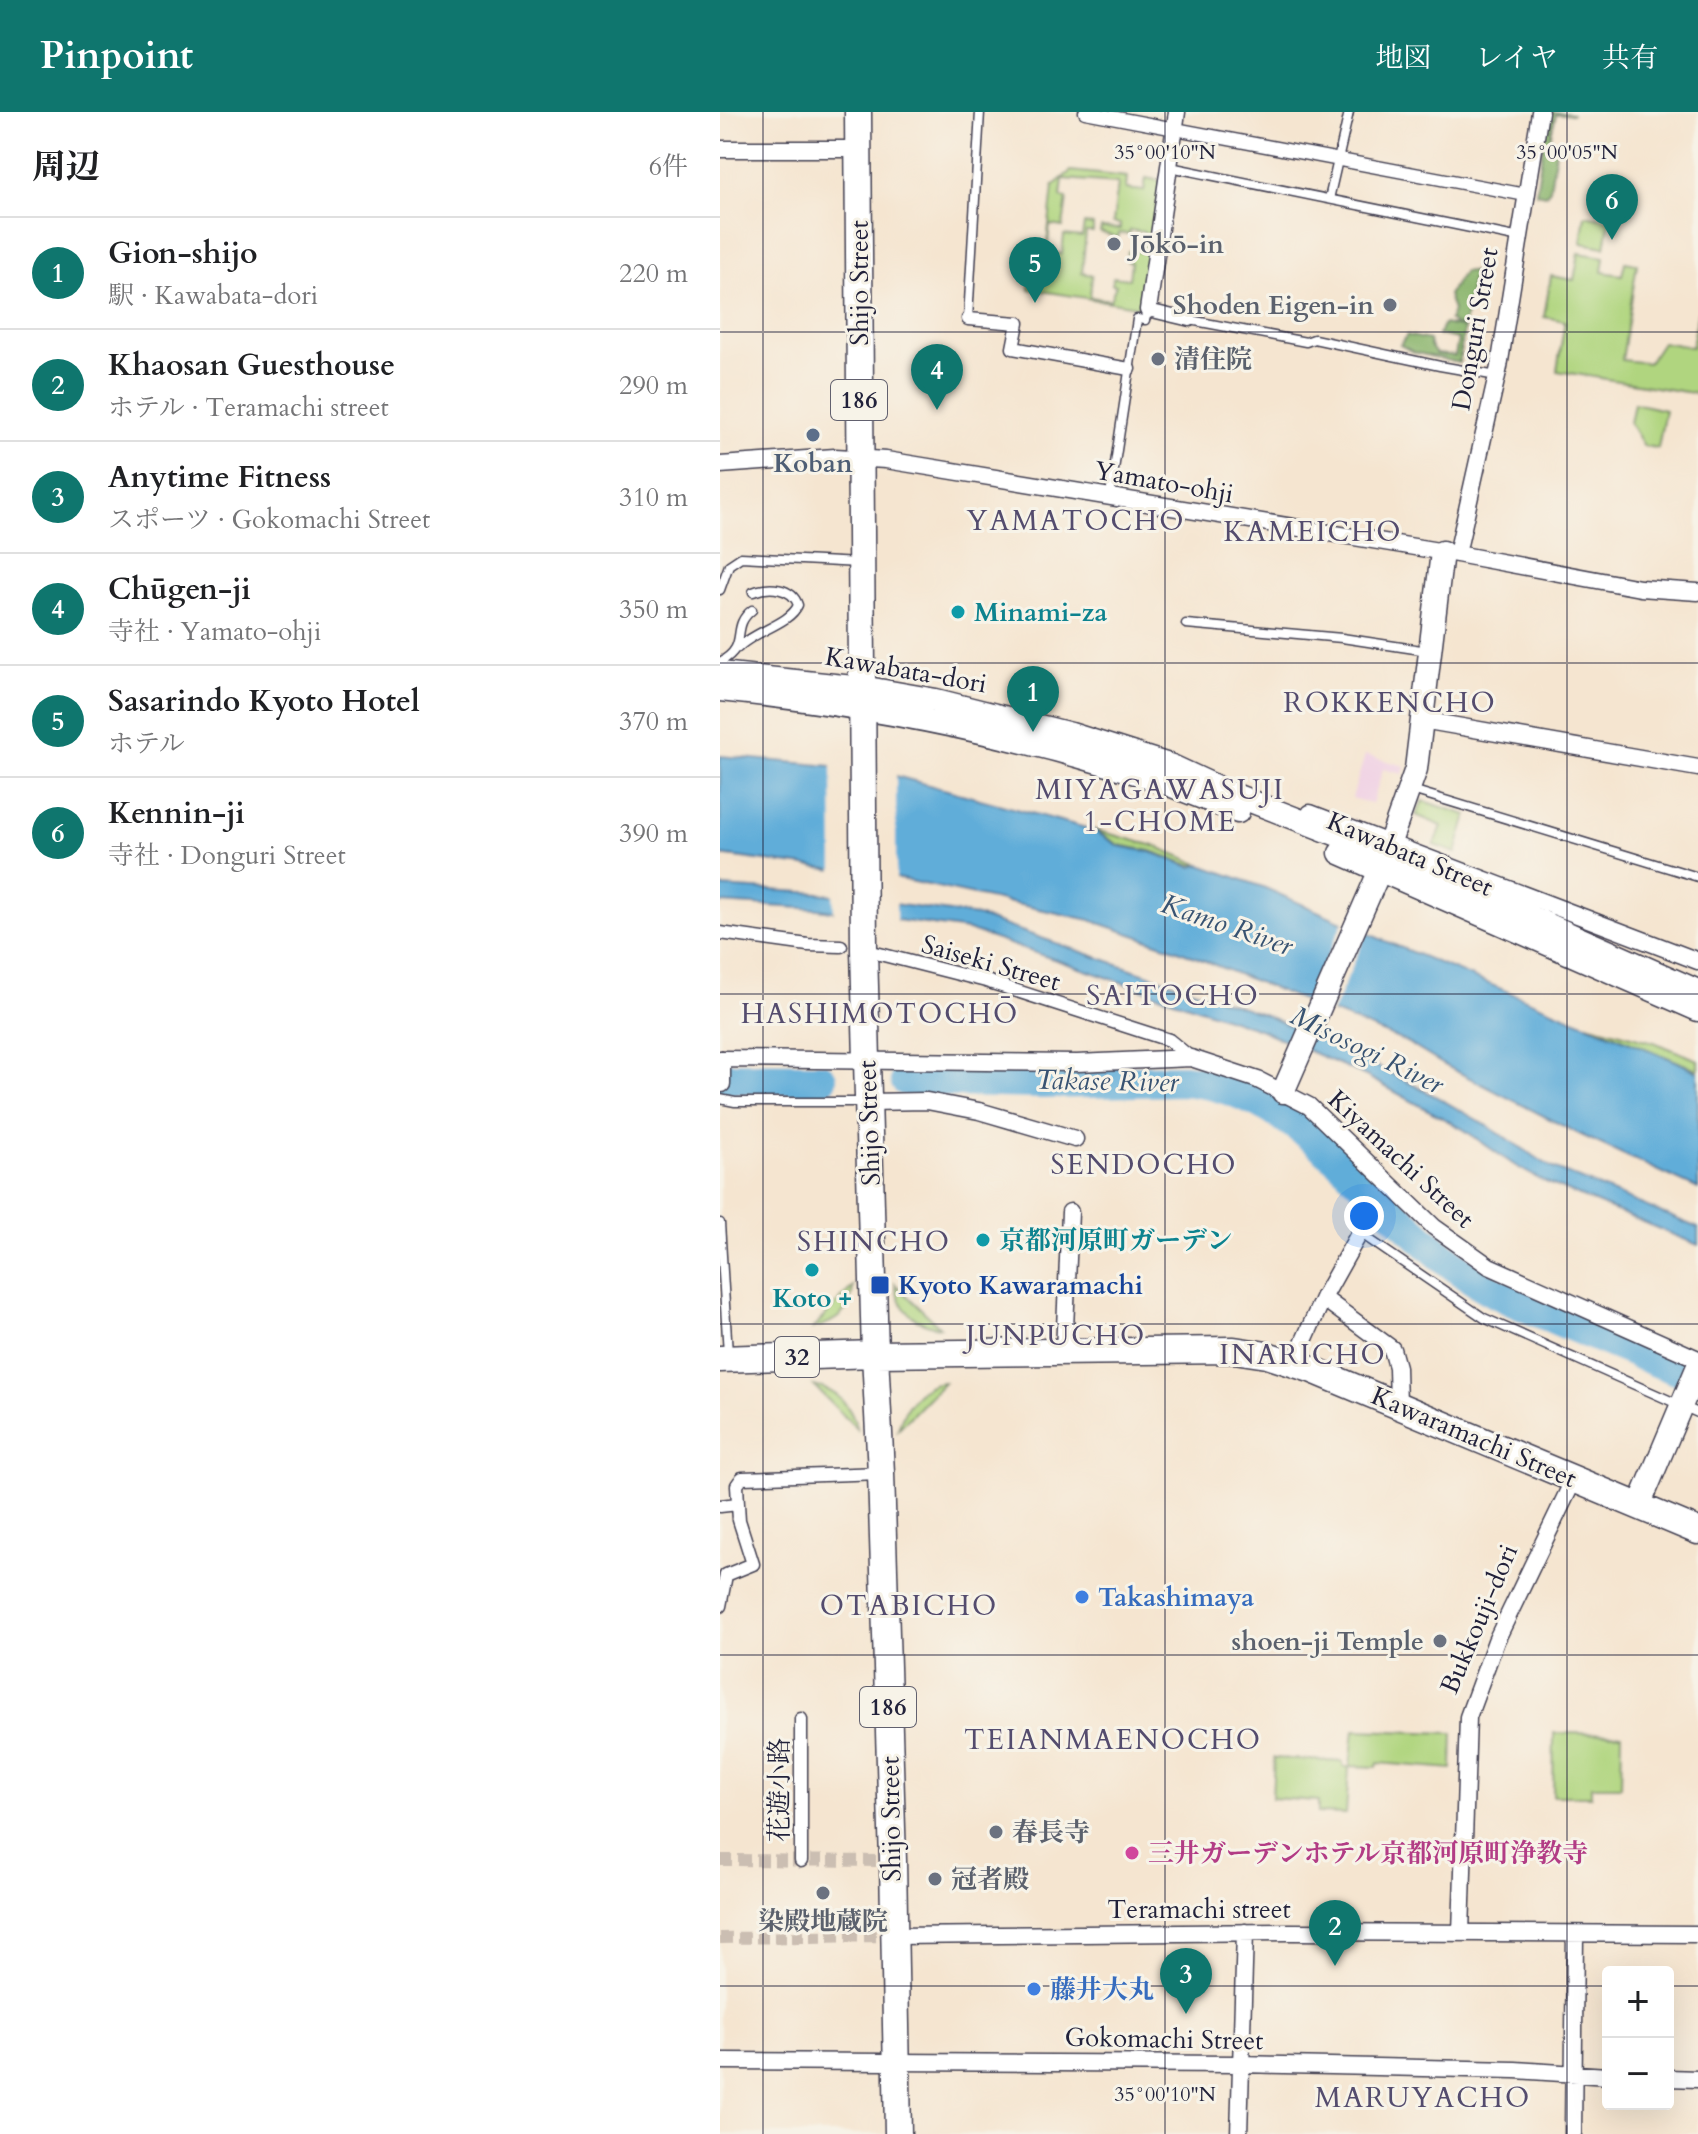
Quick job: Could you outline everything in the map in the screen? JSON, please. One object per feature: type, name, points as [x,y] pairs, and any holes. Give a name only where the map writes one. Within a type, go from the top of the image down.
[{"type":"main road","name":"Shijo Street","points":[[858,112],[864,919],[852,948],[867,1059],[898,2134]]},
{"type":"main road","name":"Kawaramachi Street","points":[[724,1359],[1234,1350],[1294,1363],[1698,1531]]},
{"type":"street","points":[[1085,112],[1176,120],[1338,161],[1526,195]]},
{"type":"street","name":"Donguri Street","points":[[1283,1092],[1386,856],[1416,769],[1429,651],[1450,553],[1497,376],[1540,112]]},
{"type":"street","points":[[1176,120],[1148,310],[1190,320]]},
{"type":"street","points":[[720,149],[858,149]]},
{"type":"street","points":[[968,319],[1018,323],[1013,348],[1129,369]]},
{"type":"street","name":"Yamato-ohji","points":[[720,465],[859,457],[1450,553],[1640,588],[1698,592]]},
{"type":"street","name":"Kawabata-dori","points":[[720,673],[862,697]]},
{"type":"street","name":"Kawabata-dori","points":[[720,690],[936,700],[1047,726],[1172,766]]},
{"type":"street","name":"Kawabata Street","points":[[862,697],[1132,772],[1241,813],[1386,856],[1698,1010]]},
{"type":"street","points":[[1422,720],[1698,768]]},
{"type":"street","name":"Kawabata Street","points":[[1172,766],[1698,991]]},
{"type":"street","points":[[1386,856],[1698,961]]},
{"type":"street","name":"Saiseki Street","points":[[720,933],[852,948],[986,981],[1169,1040],[1191,1058]]},
{"type":"street","name":"Kiyamachi Street","points":[[721,1078],[867,1059],[1077,1063],[1191,1058],[1258,1080],[1309,1106],[1434,1227],[1489,1266],[1698,1365]]},
{"type":"street","points":[[868,1102],[927,1101],[979,1111],[1075,1139]]},
{"type":"street","points":[[1064,1352],[1070,1212]]},
{"type":"street","points":[[1294,1363],[1323,1298],[1360,1232]]},
{"type":"street","points":[[1323,1298],[1392,1349],[1397,1367],[1398,1405]]},
{"type":"street","points":[[1639,1506],[1688,1406],[1698,1365]]},
{"type":"street","points":[[720,1606],[723,1577],[753,1564],[739,1520],[737,1485],[742,1478],[881,1473]]},
{"type":"street","name":"Bukkouji-dori","points":[[1461,1933],[1468,1717],[1496,1641],[1574,1479]]},
{"type":"street","points":[[720,1506],[738,1504]]},
{"type":"street","name":"花遊小路","points":[[801,1719],[801,1861]]},
{"type":"street","points":[[1239,2134],[1245,1932]]},
{"type":"street","name":"Teramachi street","points":[[893,1936],[1245,1932],[1698,1934]]},
{"type":"street","points":[[1573,2134],[1575,1935]]},
{"type":"street","name":"Gokomachi Street","points":[[720,2061],[1240,2064],[1602,2076]]},
{"type":"street","points":[[1674,2078],[1698,2079]]},
{"type":"lane","points":[[968,319],[980,112]]},
{"type":"lane","points":[[1329,199],[1349,112]]},
{"type":"lane","points":[[1169,167],[1520,238]]},
{"type":"lane","points":[[1110,496],[1137,319],[1145,320],[1148,310]]},
{"type":"lane","points":[[1190,320],[1306,342],[1314,339],[1497,376]]},
{"type":"lane","points":[[720,590],[729,565],[741,557],[860,563]]},
{"type":"lane","points":[[720,662],[751,636],[792,615],[798,605],[794,596],[770,588],[753,592]]},
{"type":"lane","points":[[775,597],[794,596]]},
{"type":"lane","points":[[738,648],[741,622],[752,610]]},
{"type":"lane","points":[[1186,624],[1342,638],[1429,651]]},
{"type":"lane","points":[[1409,790],[1698,877]]},
{"type":"lane","points":[[721,1078],[735,1102],[868,1102]]},
{"type":"lane","points":[[720,1223],[724,1359]]},
{"type":"lane","points":[[1360,1232],[1484,1318],[1688,1406]]},
{"type":"shaded area","points":[[1365,755],[1405,766],[1403,774],[1383,769],[1372,804],[1352,798]]},
{"type":"green space","points":[[1548,112],[1573,114],[1556,114],[1550,139],[1557,143],[1550,189],[1546,195],[1536,193]]},
{"type":"green space","points":[[1071,171],[1127,177],[1126,189],[1144,191],[1146,178],[1161,181],[1143,307],[1029,289],[1031,273],[1044,273],[1053,186]],"holes":[[[1063,179],[1118,183],[1113,223],[1120,224],[1120,229],[1101,228],[1100,232],[1118,238],[1119,233],[1129,234],[1130,230],[1145,232],[1143,252],[1128,251],[1127,261],[1131,262],[1129,279],[1113,277],[1112,284],[1116,285],[1110,300],[1090,297],[1092,275],[1082,273],[1086,232],[1093,232],[1093,225],[1084,224],[1082,237],[1064,235],[1062,254],[1047,252],[1050,225],[1063,227],[1067,198],[1061,197]]]},
{"type":"green space","points":[[1585,215],[1610,220],[1605,247],[1581,243]]},
{"type":"green space","points":[[1579,253],[1604,257],[1602,272],[1622,275],[1625,262],[1637,264],[1622,360],[1648,363],[1662,342],[1692,347],[1698,311],[1698,394],[1557,371],[1565,321],[1544,317],[1551,276],[1574,280]]},
{"type":"green space","points":[[1464,271],[1473,272],[1464,324],[1456,326],[1449,320],[1453,311],[1448,295]]},
{"type":"green space","points":[[1444,324],[1464,328],[1459,363],[1413,352],[1400,345],[1407,335],[1429,340],[1436,354],[1455,356],[1458,339],[1438,335]]},
{"type":"green space","points":[[1634,403],[1665,410],[1658,448],[1644,446],[1630,423]]},
{"type":"green space","points":[[1423,801],[1467,815],[1456,853],[1434,845],[1442,826],[1416,815]]},
{"type":"green space","points":[[1095,830],[1155,846],[1199,864],[1190,865],[1151,851],[1119,845]]},
{"type":"green space","points":[[1587,1024],[1654,1042],[1698,1060],[1698,1070]]},
{"type":"green space","points":[[895,1284],[940,1327],[923,1323],[910,1314],[900,1301]]},
{"type":"green space","points":[[853,1286],[850,1302],[842,1314],[829,1323],[813,1328]]},
{"type":"green space","points":[[944,1382],[898,1429],[914,1398],[927,1387]]},
{"type":"green space","points":[[814,1386],[830,1391],[842,1400],[857,1429]]},
{"type":"green space","points":[[1354,1730],[1453,1733],[1452,1769],[1378,1763],[1377,1767],[1350,1766]]},
{"type":"green space","points":[[1554,1733],[1622,1734],[1621,1786],[1591,1786],[1591,1796],[1553,1796]]},
{"type":"green space","points":[[1274,1758],[1343,1762],[1343,1767],[1349,1767],[1346,1814],[1318,1813],[1318,1801],[1272,1798]]},
{"type":"water","name":"Kamo River","points":[[720,756],[832,766],[896,776],[1093,830],[1119,846],[1151,852],[1191,867],[1201,865],[1263,887],[1676,1061],[1698,1072],[1698,1189],[1579,1134],[1444,1065],[1406,1042],[1178,950],[1090,920],[896,878],[720,855]]},
{"type":"water","points":[[720,887],[819,893],[977,916],[1263,1014],[1347,1051],[1435,1096],[1551,1167],[1698,1228],[1698,1245],[1541,1180],[1463,1129],[1366,1076],[1259,1029],[968,930],[818,909],[720,903]]},
{"type":"pier","points":[[832,762],[896,772],[896,882],[833,873]]},
{"type":"pier","points":[[833,891],[896,900],[896,924],[834,915]]},
{"type":"pier","points":[[1344,919],[1368,930],[1331,1016],[1306,1006]]},
{"type":"waterway","name":"Takase River","points":[[720,1078],[821,1079]]},
{"type":"waterway","name":"Takase River","points":[[906,1080],[1043,1083],[1183,1080],[1227,1089],[1267,1106],[1304,1131],[1440,1254],[1475,1280],[1529,1308],[1698,1378]]},
{"type":"tunnel","points":[[720,1860],[893,1861]]},
{"type":"tunnel","points":[[720,1938],[893,1936]]},
{"type":"place","name":"Kennin-ji","points":[[1612,240]]},
{"type":"place","name":"Jōkō-in","points":[[1114,244]]},
{"type":"place","name":"Sasarindo Kyoto Hotel","points":[[1035,303]]},
{"type":"place","name":"Shoden Eigen-in","points":[[1390,305]]},
{"type":"place","name":"清住院","points":[[1158,359]]},
{"type":"place","name":"Chūgen-ji","points":[[937,410]]},
{"type":"place","name":"Koban","points":[[813,435]]},
{"type":"place","name":"Minami-za","points":[[958,612]]},
{"type":"place","name":"Gion-shijo","points":[[1033,732]]},
{"type":"place","name":"京都河原町ガーデン","points":[[983,1240]]},
{"type":"place","name":"Koto +","points":[[812,1270]]},
{"type":"place","name":"Kyoto Kawaramachi","points":[[880,1285]]},
{"type":"place","name":"Takashimaya","points":[[1082,1597]]},
{"type":"place","name":"shoen-ji Temple","points":[[1440,1641]]},
{"type":"place","name":"春長寺","points":[[996,1832]]},
{"type":"place","name":"三井ガーデンホテル京都河原町浄教寺","points":[[1132,1853]]},
{"type":"place","name":"冠者殿","points":[[935,1879]]},
{"type":"place","name":"染殿地蔵院","points":[[823,1893]]},
{"type":"place","name":"Khaosan Guesthouse","points":[[1335,1966]]},
{"type":"place","name":"藤井大丸","points":[[1034,1989]]},
{"type":"place","name":"Anytime Fitness","points":[[1186,2014]]},
{"type":"district","name":"YAMATOCHO","points":[[1076,521]]},
{"type":"district","name":"KAMEICHO","points":[[1313,532]]},
{"type":"district","name":"ROKKENCHO","points":[[1390,703]]},
{"type":"district","name":"MIYAGAWASUJI 1-CHOME","points":[[1160,806]]},
{"type":"district","name":"SAITOCHO","points":[[1173,996]]},
{"type":"district","name":"HASHIMOTOCHŌ","points":[[880,1014]]},
{"type":"district","name":"SENDOCHO","points":[[1144,1165]]},
{"type":"district","name":"SHINCHO","points":[[874,1242]]},
{"type":"district","name":"JUNPUCHO","points":[[1056,1336]]},
{"type":"district","name":"INARICHO","points":[[1303,1355]]},
{"type":"district","name":"OTABICHO","points":[[909,1606]]},
{"type":"district","name":"TEIANMAENOCHO","points":[[1113,1740]]},
{"type":"district","name":"MARUYACHO","points":[[1423,2098]]},
{"type":"water label","name":"Misosogi River","points":[[1367,1050]]}]
